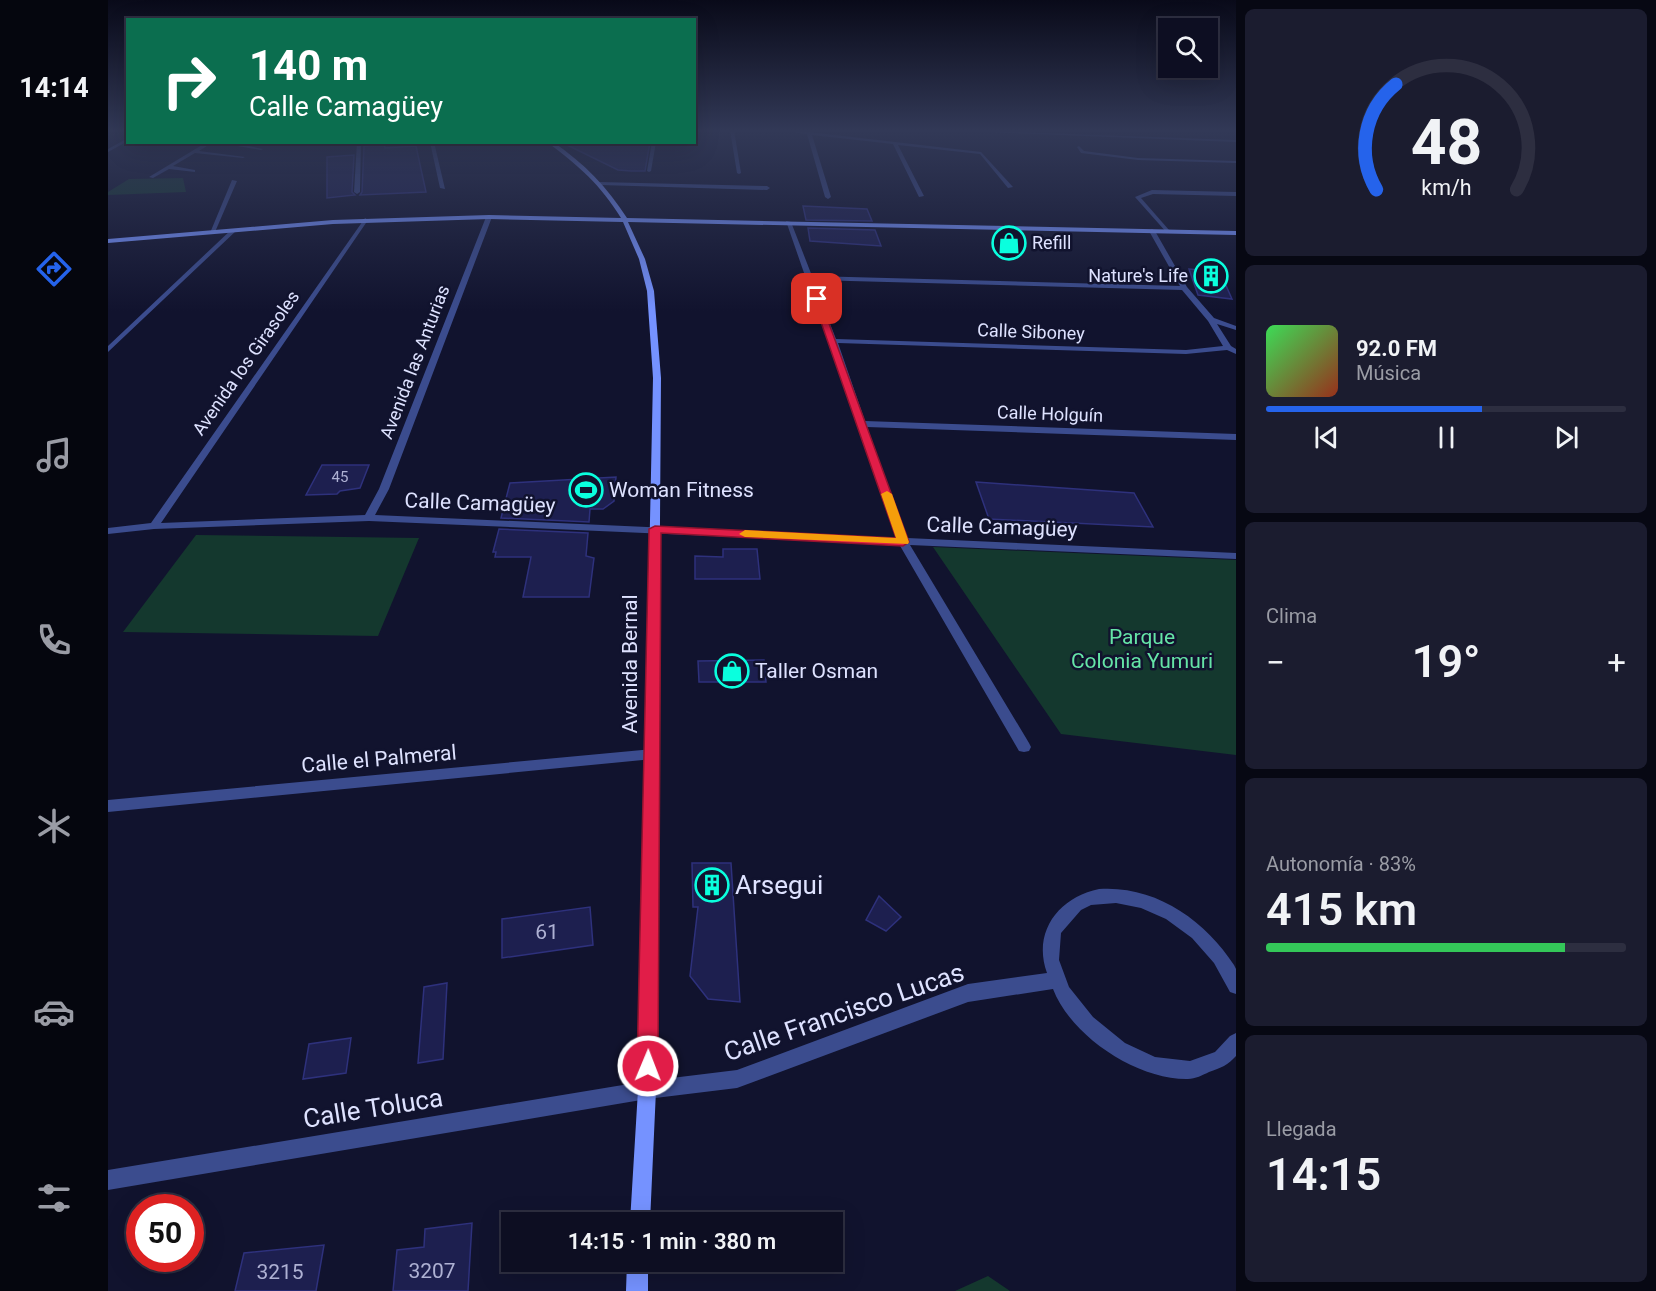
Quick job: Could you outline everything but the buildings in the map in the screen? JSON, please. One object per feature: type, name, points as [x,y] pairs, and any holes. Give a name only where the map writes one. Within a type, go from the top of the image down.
[{"type":"main road","name":"Avenida Bernal","points":[[606,190],[624,219],[649,282],[657,378],[648,1090],[641,1212]]},
{"type":"main road","points":[[108,241],[365,220],[489,217],[1236,233]]},
{"type":"main road","points":[[637,1291],[638,1272]]},
{"type":"street","points":[[212,232],[230,190]]},
{"type":"street","points":[[826,190],[828,198]]},
{"type":"street","points":[[918,190],[921,196]]},
{"type":"street","points":[[1167,231],[1139,195],[1152,192],[1236,194]]},
{"type":"street","name":"Avenida las Anturias","points":[[369,518],[384,489],[489,217]]},
{"type":"street","name":"Avenida los Girasoles","points":[[154,526],[365,220]]},
{"type":"street","points":[[788,222],[863,424],[903,542],[1024,747]]},
{"type":"street","points":[[108,350],[234,230]]},
{"type":"street","points":[[1152,231],[1184,288],[1211,320],[1228,348],[1236,352]]},
{"type":"street","points":[[808,278],[1184,288]]},
{"type":"street","points":[[1211,320],[1236,328]]},
{"type":"street","name":"Calle Siboney","points":[[833,341],[1186,352],[1228,348]]},
{"type":"street","name":"Calle Holguín","points":[[863,424],[1236,436]]},
{"type":"street","name":"Calle Camagüey","points":[[108,531],[154,526],[369,518],[1236,556]]},
{"type":"street","name":"Calle el Palmeral","points":[[108,806],[653,754]]},
{"type":"street","points":[[1236,986],[1224,961],[1205,938],[1181,919],[1155,905],[1128,897],[1103,895],[1082,901],[1064,912],[1053,930],[1050,952],[1056,980],[1072,1009],[1097,1035],[1128,1056],[1162,1068],[1194,1069],[1220,1060],[1236,1042]]},
{"type":"street","name":"Calle Francisco Lucas","points":[[648,1090],[737,1079],[968,993],[1056,980]]},
{"type":"street","name":"Calle Toluca","points":[[108,1180],[648,1090]]},
{"type":"green space","points":[[186,190],[186,192],[108,195],[108,192]]},
{"type":"green space","points":[[196,535],[419,538],[378,636],[123,632]]},
{"type":"green space","name":"Parque Colonia Yumuri","points":[[933,547],[1236,560],[1236,755],[1061,734]]},
{"type":"green space","points":[[988,1276],[1010,1291],[955,1291]]},
{"type":"slow traffic","points":[[745,534],[903,542],[887,494]]},
{"type":"place","name":"Refill","points":[[1009,243]]},
{"type":"place","name":"Nature's Life","points":[[1211,276]]},
{"type":"place","name":"Woman Fitness","points":[[586,490]]},
{"type":"place","name":"Taller Osman","points":[[732,671]]},
{"type":"place","name":"Arsegui","points":[[712,885]]},
{"type":"route","points":[[648,1066],[655,529],[903,542],[856,403],[817,299]]}]
